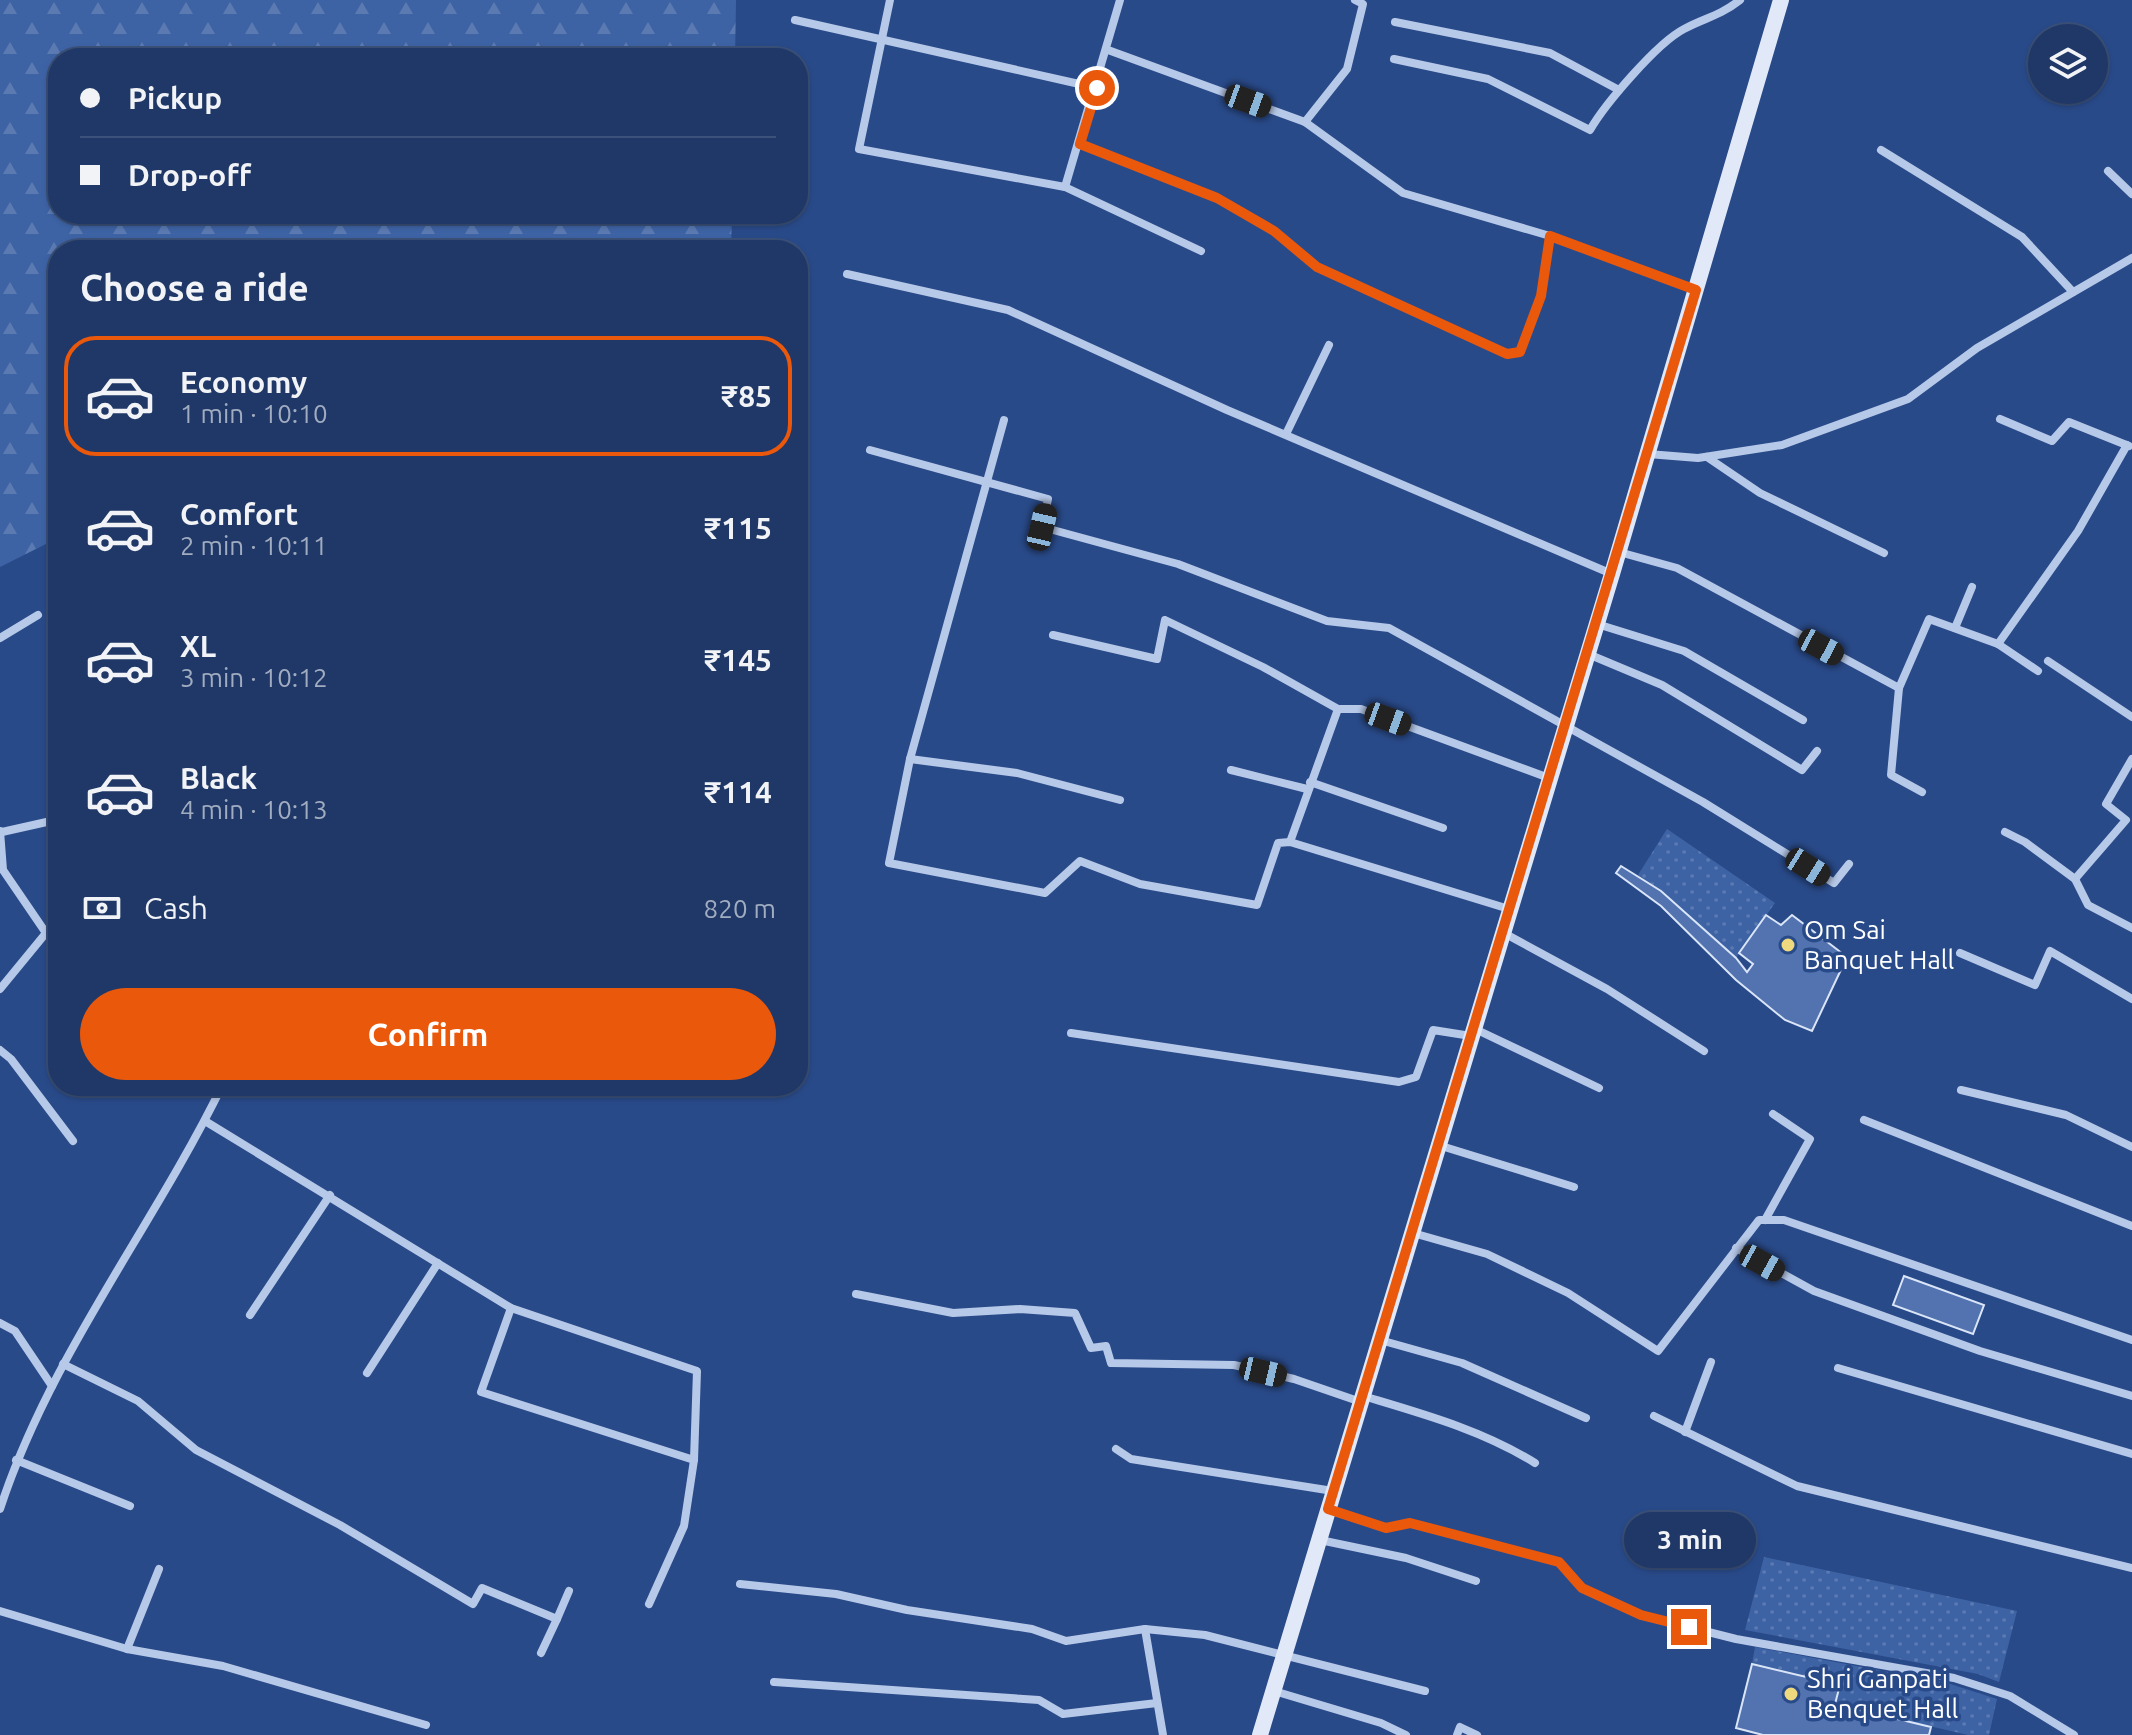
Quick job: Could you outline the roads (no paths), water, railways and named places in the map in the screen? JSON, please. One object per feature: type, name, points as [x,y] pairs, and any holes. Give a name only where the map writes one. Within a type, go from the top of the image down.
[{"type":"main road","points":[[1260,1735],[1619,552],[1781,0]]},
{"type":"street","points":[[890,0],[859,149],[1065,187],[1201,251]]},
{"type":"street","points":[[1065,187],[1097,88],[1120,0]]},
{"type":"street","points":[[1305,122],[1347,69],[1363,4],[1355,0]]},
{"type":"street","points":[[1394,59],[1488,79],[1590,130],[1605,104],[1683,29],[1719,16],[1740,0]]},
{"type":"street","points":[[795,20],[1097,88]]},
{"type":"street","points":[[1395,22],[1550,53],[1619,90]]},
{"type":"street","points":[[1108,50],[1305,122],[1403,193],[1550,236],[1696,290]]},
{"type":"street","points":[[1080,144],[1217,198],[1274,231],[1317,267],[1507,354],[1520,352],[1541,296],[1550,236]]},
{"type":"street","points":[[1881,150],[2022,237],[2073,292]]},
{"type":"street","points":[[2108,171],[2132,194]]},
{"type":"street","points":[[1648,454],[1707,457],[1782,445],[1908,399],[1977,348],[2132,258]]},
{"type":"street","points":[[847,274],[1008,310],[1227,410],[1287,432],[1612,574]]},
{"type":"street","points":[[1287,432],[1329,345]]},
{"type":"street","points":[[1998,644],[2078,531],[2130,446],[2069,422],[2052,441],[2000,419]]},
{"type":"street","points":[[1004,420],[910,759],[889,863],[1045,893],[1080,861],[1140,884],[1257,905],[1278,843],[1290,842],[1509,909]]},
{"type":"street","points":[[870,450],[1048,499],[1042,527],[1178,564],[1327,621],[1389,628],[1703,802],[1834,883],[1849,864]]},
{"type":"street","points":[[1707,457],[1760,493],[1884,553]]},
{"type":"street","points":[[1619,552],[1677,568],[1899,688]]},
{"type":"street","points":[[1955,628],[1972,587]]},
{"type":"street","points":[[0,638],[38,615]]},
{"type":"street","points":[[1922,792],[1891,775],[1899,688],[1929,619],[1998,644],[2038,671]]},
{"type":"street","points":[[1053,635],[1157,659],[1165,620],[1263,667],[1338,709],[1361,709],[1549,778]]},
{"type":"street","points":[[1596,623],[1684,651],[1803,720]]},
{"type":"street","points":[[1587,653],[1662,685],[1802,770],[1817,751]]},
{"type":"street","points":[[2048,661],[2132,717]]},
{"type":"street","points":[[1290,842],[1338,709]]},
{"type":"street","points":[[910,759],[1017,773],[1120,800]]},
{"type":"street","points":[[2075,879],[2126,820],[2106,804],[2132,759]]},
{"type":"street","points":[[1231,770],[1309,786],[1443,828]]},
{"type":"street","points":[[1,985],[46,933],[3,870],[1,831],[48,822]]},
{"type":"street","points":[[2005,832],[2025,842],[2075,879],[2088,905],[2132,928]]},
{"type":"street","points":[[1502,932],[1607,989],[1704,1051]]},
{"type":"street","points":[[1960,953],[2035,985],[2050,951],[2132,999]]},
{"type":"street","points":[[1071,1033],[1399,1082],[1416,1077],[1433,1030],[1472,1032],[1599,1088]]},
{"type":"street","points":[[0,1050],[11,1059],[73,1141]]},
{"type":"street","points":[[1961,1090],[2066,1115],[2132,1147]]},
{"type":"street","points":[[0,1509],[16,1460],[63,1364],[217,1096]]},
{"type":"street","points":[[1765,1220],[1810,1139],[1773,1114]]},
{"type":"street","points":[[1864,1120],[2132,1226]]},
{"type":"street","points":[[205,1121],[511,1308],[697,1371],[694,1460],[684,1526],[649,1604]]},
{"type":"street","points":[[1438,1145],[1574,1187]]},
{"type":"street","points":[[250,1315],[330,1195]]},
{"type":"street","points":[[1412,1233],[1487,1254],[1568,1293],[1658,1351],[1759,1220],[1784,1220],[2132,1340]]},
{"type":"street","points":[[1736,1248],[1814,1291],[1980,1351],[2132,1396]]},
{"type":"street","points":[[367,1373],[438,1263]]},
{"type":"street","points":[[856,1294],[953,1313],[1020,1309],[1075,1313],[1091,1348],[1106,1346],[1111,1363],[1234,1365],[1293,1378],[1440,1419],[1504,1443],[1535,1463]]},
{"type":"street","points":[[511,1308],[481,1392],[694,1460]]},
{"type":"street","points":[[0,1323],[15,1331],[52,1386]]},
{"type":"street","points":[[1380,1339],[1462,1363],[1586,1418]]},
{"type":"street","points":[[1685,1432],[1711,1362]]},
{"type":"street","points":[[63,1364],[138,1401],[196,1450],[340,1525],[473,1604],[482,1588],[557,1619]]},
{"type":"street","points":[[1838,1368],[2132,1454]]},
{"type":"street","points":[[1654,1416],[1797,1486],[2132,1568]]},
{"type":"street","points":[[1116,1449],[1131,1459],[1334,1491]]},
{"type":"street","points":[[16,1460],[130,1506]]},
{"type":"street","points":[[1328,1509],[1386,1528],[1410,1523],[1559,1562],[1582,1588],[1641,1615],[1736,1639],[1954,1678],[2010,1696],[2074,1735]]},
{"type":"street","points":[[1319,1540],[1406,1558],[1476,1581]]},
{"type":"street","points":[[127,1649],[159,1569]]},
{"type":"street","points":[[740,1584],[836,1594],[907,1610],[1032,1629],[1066,1641],[1145,1629],[1205,1635],[1425,1691]]},
{"type":"street","points":[[541,1653],[569,1591]]},
{"type":"street","points":[[0,1611],[127,1649],[223,1666],[426,1725]]},
{"type":"street","points":[[1145,1629],[1163,1735]]},
{"type":"street","points":[[774,1682],[1039,1700],[1063,1714],[1157,1703]]},
{"type":"street","points":[[1274,1691],[1381,1723],[1406,1735]]},
{"type":"street","points":[[1457,1735],[1460,1727],[1477,1735]]},
{"type":"place","name":"Om Sai Banquet Hall","points":[[1788,945]]},
{"type":"place","name":"Shri Ganpati Benquet Hall","points":[[1791,1694]]}]
